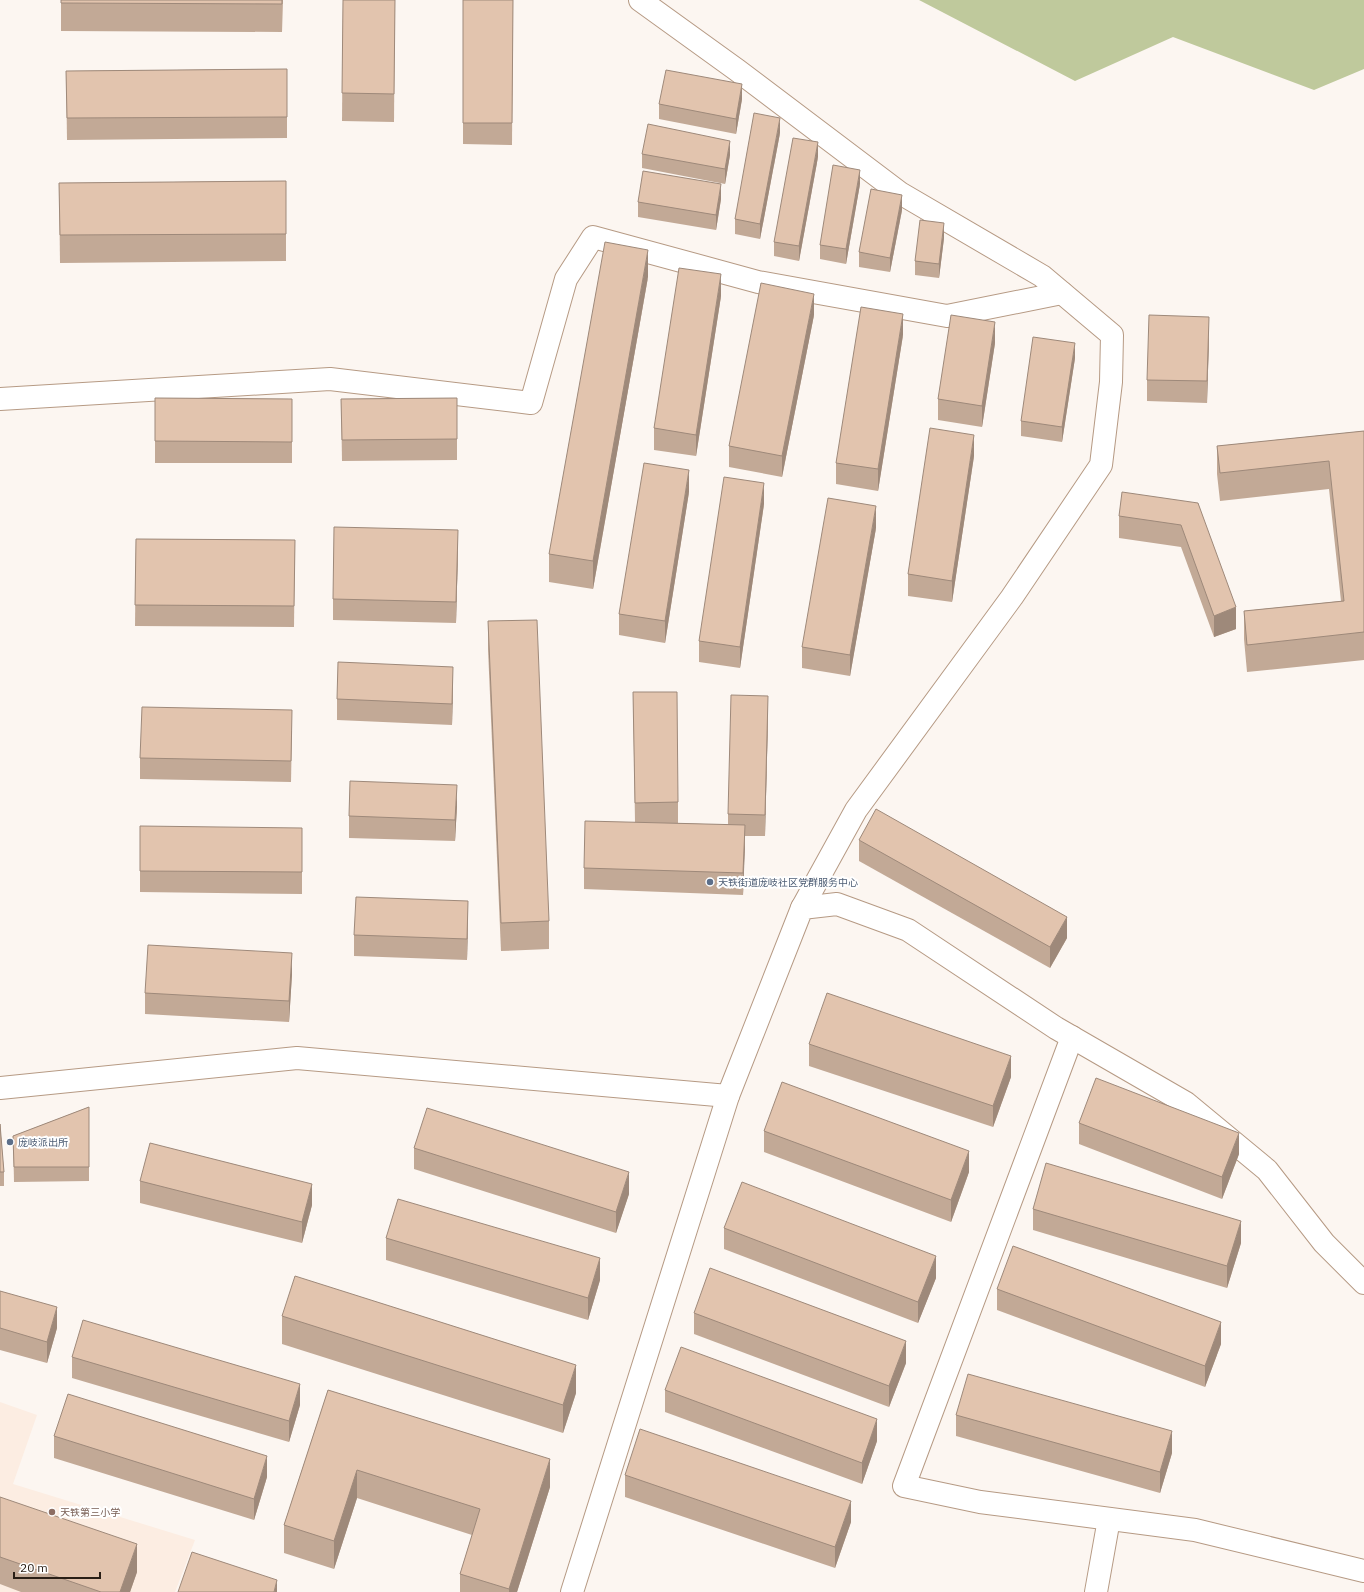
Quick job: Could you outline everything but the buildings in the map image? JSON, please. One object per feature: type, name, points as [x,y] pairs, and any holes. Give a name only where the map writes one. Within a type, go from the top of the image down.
[{"type":"street","points":[[572,1592],[728,1096],[802,908],[856,810],[1012,598],[1101,466],[1111,382],[1112,335],[1042,276],[900,193],[737,70],[640,0]]},
{"type":"street","points":[[0,399],[330,379],[531,403],[566,279],[593,237],[758,282],[947,316],[1062,293]]},
{"type":"street","points":[[802,908],[837,904],[908,930],[1072,1037],[1186,1103],[1267,1170],[1324,1243],[1364,1283]]},
{"type":"street","points":[[1072,1037],[904,1486],[980,1502],[1195,1530],[1364,1571]]},
{"type":"street","points":[[0,1088],[297,1058],[728,1096]]},
{"type":"street","points":[[1096,1592],[1109,1519]]},
{"type":"shaded area","name":"天铁第三小学","points":[[0,1402],[37,1415],[13,1484],[195,1540],[175,1592],[0,1592]]},
{"type":"green space","points":[[919,0],[1364,0],[1364,69],[1314,90],[1173,37],[1075,81]]},
{"type":"place","name":"天铁街道庞岐社区党群服务中心","points":[[710,882]]},
{"type":"place","name":"庞岐派出所","points":[[10,1142]]},
{"type":"place","name":"天铁第三小学","points":[[52,1512]]}]
